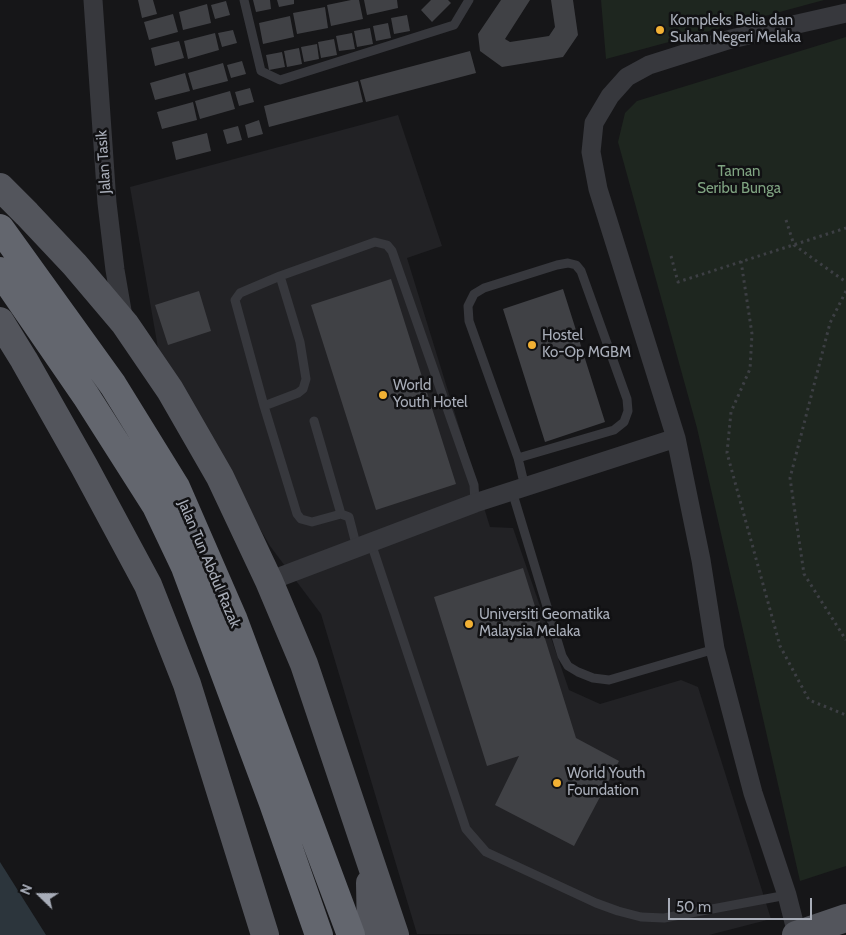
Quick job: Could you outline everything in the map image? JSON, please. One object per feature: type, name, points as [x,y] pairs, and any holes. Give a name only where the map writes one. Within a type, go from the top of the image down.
[{"type":"highway","name":"Jalan Tun Abdul Razak","points":[[0,228],[113,385],[176,487],[233,618],[351,935]]},
{"type":"highway","name":"Jalan Tun Abdul Razak","points":[[0,271],[86,396],[156,506],[185,567],[273,802],[319,935]]},
{"type":"main road","points":[[0,187],[75,265],[125,324],[170,390],[220,478],[269,581],[304,664],[395,935]]},
{"type":"main road","points":[[0,321],[75,449],[148,585],[187,684],[266,935]]},
{"type":"main road","points":[[370,856],[370,935]]},
{"type":"main road","points":[[257,909],[275,935]]},
{"type":"main road","points":[[796,935],[846,918]]},
{"type":"street","name":"Jalan Tasik","points":[[93,0],[107,202],[115,270],[125,324]]},
{"type":"street","points":[[796,935],[787,895],[753,792],[715,649],[701,560],[676,438],[598,189],[591,152],[594,123],[610,96],[628,77],[649,65],[731,39],[846,14]]},
{"type":"street","points":[[269,581],[475,503],[676,438]]},
{"type":"lane","points":[[244,0],[261,72],[280,80],[454,25],[469,0]]},
{"type":"lane","points":[[475,503],[474,485],[392,251],[388,245],[375,242],[280,276],[240,293],[235,300],[264,406],[298,514],[302,519],[312,522],[341,514],[349,517],[364,545],[466,829],[486,852],[596,903],[618,912],[641,917],[664,918],[787,895]]},
{"type":"lane","points":[[518,458],[614,430],[624,422],[628,411],[627,399],[581,271],[576,266],[568,263],[484,288],[474,294],[468,306],[469,321],[518,458],[518,489],[562,656],[568,666],[578,672],[593,678],[608,680],[715,649]]},
{"type":"lane","points":[[264,406],[298,393],[303,389],[306,379],[300,342],[280,276]]},
{"type":"lane","points":[[314,421],[341,514]]},
{"type":"path","points":[[786,220],[794,245],[846,282]]},
{"type":"path","points":[[671,256],[678,282],[846,228]]},
{"type":"path","points":[[741,261],[752,334],[750,369],[731,412],[727,453],[780,646],[809,700],[846,715]]},
{"type":"path","points":[[846,291],[830,323],[790,478],[804,574],[846,640]]},
{"type":"shaded area","points":[[398,115],[442,246],[407,258],[490,527],[513,528],[569,690],[600,704],[681,680],[698,687],[771,919],[709,935],[417,934],[321,614],[270,546],[159,354],[130,187]]},
{"type":"shaded area","points":[[0,862],[46,935],[0,935]]},
{"type":"green space","name":"Kompleks Belia dan Sukan Negeri Melaka","points":[[601,0],[824,0],[606,59]]},
{"type":"green space","name":"Taman Seribu Bunga","points":[[846,37],[846,866],[800,881],[697,428],[618,142],[625,113],[637,101]]},
{"type":"building","points":[[138,0],[153,0],[157,14],[142,18]]},
{"type":"building","points":[[253,0],[270,0],[271,9],[256,12]]},
{"type":"building","points":[[277,0],[294,0],[294,4],[279,7]]},
{"type":"building","points":[[359,0],[363,19],[331,26],[327,5]]},
{"type":"building","points":[[364,0],[397,0],[398,8],[367,15]]},
{"type":"building","points":[[431,0],[448,0],[451,3],[432,22],[421,10]]},
{"type":"building","points":[[501,0],[530,0],[505,39],[510,42],[549,36],[555,27],[551,0],[573,0],[578,35],[563,57],[502,67],[480,51],[478,34]]},
{"type":"building","points":[[226,1],[230,15],[215,19],[211,5]]},
{"type":"building","points":[[207,4],[211,23],[183,30],[179,12]]},
{"type":"building","points":[[325,7],[328,28],[297,34],[293,13]]},
{"type":"building","points":[[173,14],[178,32],[149,40],[144,22]]},
{"type":"building","points":[[407,15],[410,31],[394,34],[391,18]]},
{"type":"building","points":[[290,16],[294,37],[263,44],[259,23]]},
{"type":"building","points":[[388,23],[391,38],[376,41],[373,26]]},
{"type":"building","points":[[370,28],[373,44],[357,47],[354,31]]},
{"type":"building","points":[[233,30],[237,43],[222,47],[218,33]]},
{"type":"building","points":[[215,33],[219,50],[188,59],[184,41]]},
{"type":"building","points":[[352,33],[355,49],[339,51],[336,36]]},
{"type":"building","points":[[334,39],[337,55],[321,58],[318,42]]},
{"type":"building","points":[[179,41],[184,58],[155,66],[151,48]]},
{"type":"building","points":[[317,44],[319,59],[304,62],[301,47]]},
{"type":"building","points":[[299,48],[302,64],[287,67],[284,51]]},
{"type":"building","points":[[470,51],[476,73],[366,102],[360,80]]},
{"type":"building","points":[[282,52],[285,67],[269,70],[266,55]]},
{"type":"building","points":[[242,61],[246,74],[231,78],[227,65]]},
{"type":"building","points":[[223,63],[228,81],[193,90],[188,73]]},
{"type":"building","points":[[185,73],[190,91],[155,100],[150,83]]},
{"type":"building","points":[[358,81],[363,102],[269,127],[264,106]]},
{"type":"building","points":[[250,88],[254,102],[239,106],[235,92]]},
{"type":"building","points":[[230,91],[235,109],[200,119],[195,101]]},
{"type":"building","points":[[193,102],[197,120],[162,129],[157,112]]},
{"type":"building","points":[[259,120],[263,134],[248,138],[245,125]]},
{"type":"building","points":[[238,126],[242,140],[227,144],[223,130]]},
{"type":"building","points":[[207,133],[211,151],[176,160],[172,142]]},
{"type":"building","name":"World Youth Hotel","points":[[391,279],[456,484],[376,510],[311,305]]},
{"type":"building","points":[[563,289],[605,422],[545,442],[503,309]]},
{"type":"building","points":[[199,291],[211,331],[168,345],[155,305]]},
{"type":"building","points":[[523,568],[576,738],[619,761],[574,846],[495,805],[519,756],[487,766],[434,597]]},
{"type":"place","name":"Kompleks Belia dan Sukan Negeri Melaka","points":[[660,30]]},
{"type":"place","name":"Hostel Ko-Op MGBM","points":[[532,345]]},
{"type":"place","name":"World Youth Hotel","points":[[383,395]]},
{"type":"place","name":"Universiti Geomatika Malaysia Melaka","points":[[469,624]]},
{"type":"place","name":"World Youth Foundation","points":[[557,783]]}]
